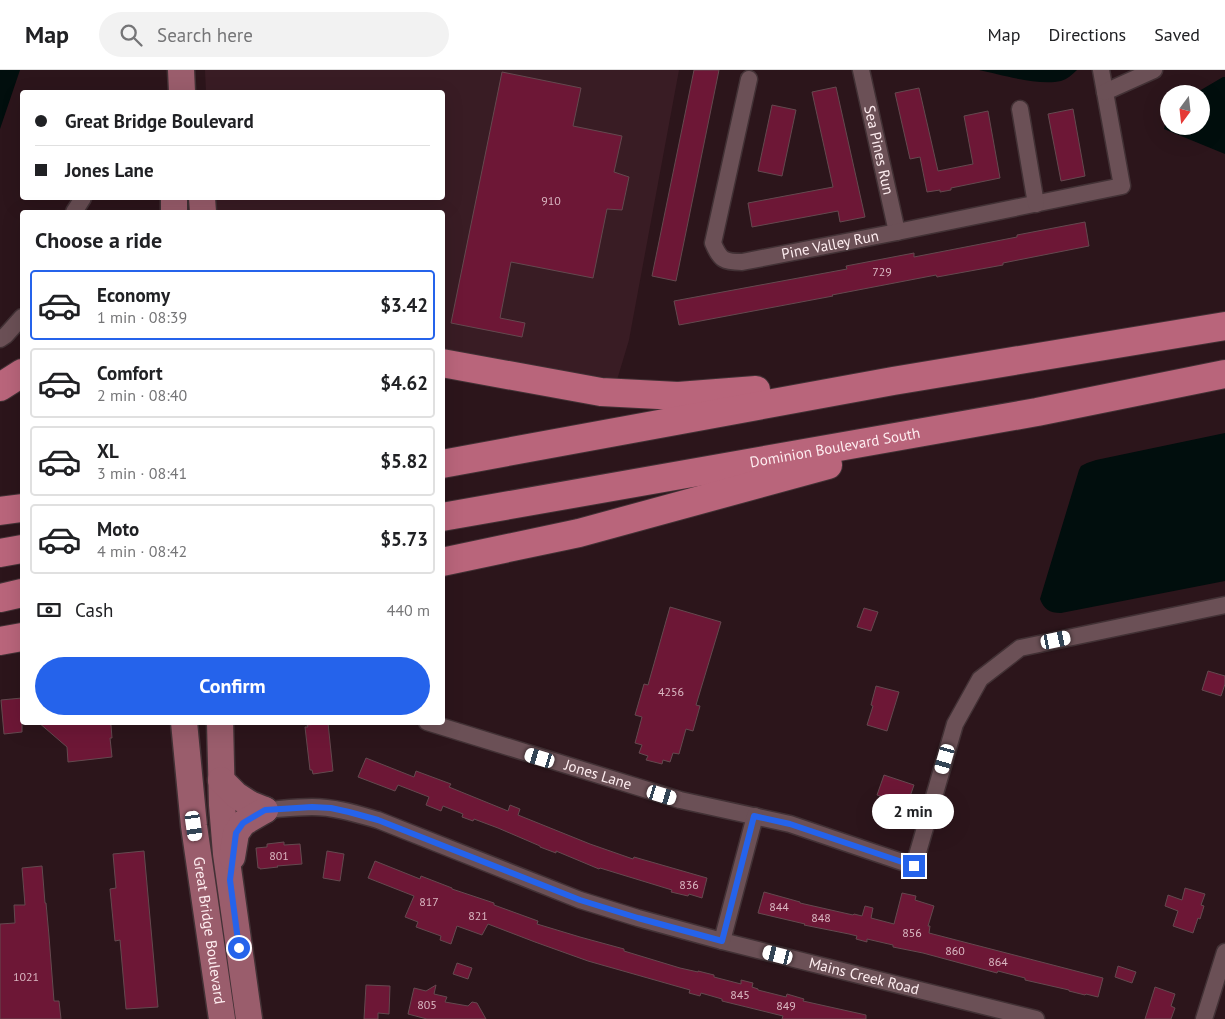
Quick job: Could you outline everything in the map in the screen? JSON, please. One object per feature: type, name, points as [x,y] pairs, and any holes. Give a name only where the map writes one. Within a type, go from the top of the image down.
[{"type":"highway","points":[[445,463],[892,381],[1225,326]]},
{"type":"highway","points":[[445,364],[601,392],[678,396],[892,381]]},
{"type":"highway","name":"Dominion Boulevard South","points":[[445,516],[1038,412],[1225,374]]},
{"type":"highway","points":[[445,561],[579,533],[862,455],[1038,412]]},
{"type":"highway","points":[[0,511],[20,508]]},
{"type":"highway","points":[[0,549],[20,547]]},
{"type":"highway","points":[[0,554],[20,548]]},
{"type":"highway","points":[[0,598],[20,593]]},
{"type":"highway","points":[[0,641],[20,637]]},
{"type":"main road","points":[[181,70],[182,90]]},
{"type":"main road","name":"Great Bridge Boulevard","points":[[184,725],[194,826],[220,1011]]},
{"type":"main road","name":"Great Bridge Boulevard","points":[[220,725],[224,835],[249,1019]]},
{"type":"main road","points":[[237,929],[224,906],[216,843],[207,832],[194,826],[212,804],[222,780],[236,795],[250,804],[265,810]]},
{"type":"main road","points":[[230,880],[236,833],[243,823],[265,810]]},
{"type":"main road","points":[[220,1011],[243,973]]},
{"type":"street","name":"Sea Pines Run","points":[[861,70],[898,232]]},
{"type":"street","points":[[1101,70],[1105,92],[1154,70]]},
{"type":"street","name":"Pine Valley Run","points":[[749,79],[713,243],[718,255],[728,262],[742,262],[898,232],[1122,186],[1105,92]]},
{"type":"street","points":[[1020,108],[1036,204]]},
{"type":"street","points":[[0,339],[20,319]]},
{"type":"street","name":"Jones Lane","points":[[437,725],[680,800],[790,824],[914,866],[955,724],[980,680],[1020,648],[1225,605]]},
{"type":"street","name":"Mains Creek Road","points":[[265,810],[312,807],[331,808],[349,812],[378,820],[580,900],[638,918],[722,941],[1036,1019]]},
{"type":"street","points":[[722,941],[754,816]]},
{"type":"street","points":[[1204,1019],[1225,952]]},
{"type":"shaded area","points":[[0,70],[20,70],[0,129]]},
{"type":"shaded area","points":[[205,70],[679,70],[629,340],[617,380],[445,350],[445,210],[210,210],[210,200],[445,200],[445,90],[206,90]]},
{"type":"shaded area","points":[[979,70],[1077,70],[1061,81],[1042,82]]},
{"type":"shaded area","points":[[1225,77],[1225,154],[1179,135],[1210,135],[1209,85]]},
{"type":"shaded area","points":[[1225,433],[1225,581],[1061,613],[1045,608],[1040,599],[1081,466],[1096,460]]},
{"type":"building","points":[[694,70],[719,70],[676,281],[652,276]]},
{"type":"building","points":[[502,72],[581,88],[573,126],[622,136],[614,172],[629,177],[622,210],[607,209],[593,278],[511,262],[500,318],[525,323],[522,337],[451,323]]},
{"type":"building","points":[[836,87],[865,217],[840,222],[838,211],[752,227],[748,203],[833,187],[812,92]]},
{"type":"building","points":[[919,88],[938,171],[973,164],[964,116],[988,111],[1000,178],[951,188],[951,190],[927,192],[920,157],[910,159],[895,93]]},
{"type":"building","points":[[772,105],[796,110],[782,176],[758,171]]},
{"type":"building","points":[[1073,109],[1085,176],[1061,181],[1048,114]]},
{"type":"building","points":[[1085,222],[1089,246],[1003,263],[1003,265],[937,277],[936,275],[679,325],[674,301],[847,269],[846,266],[914,253],[914,257]]},
{"type":"building","points":[[670,607],[721,622],[696,705],[700,706],[693,731],[686,729],[679,754],[673,753],[670,762],[663,760],[662,764],[646,760],[648,756],[639,753],[642,745],[635,743],[642,717],[635,715],[644,684],[648,685]]},
{"type":"building","points":[[864,608],[878,612],[871,631],[857,627]]},
{"type":"building","points":[[1208,671],[1225,676],[1225,684],[1221,696],[1202,690]]},
{"type":"building","points":[[876,686],[899,692],[887,731],[867,725],[873,706],[871,705]]},
{"type":"building","points":[[20,698],[20,725],[22,725],[22,732],[4,734],[1,700]]},
{"type":"building","points":[[41,725],[111,725],[112,757],[68,762],[67,747]]},
{"type":"building","points":[[307,725],[328,725],[333,771],[313,774],[312,770],[310,770],[305,727],[308,727]]},
{"type":"building","points":[[366,758],[414,777],[416,771],[451,784],[449,787],[508,811],[510,805],[520,809],[518,815],[590,844],[633,859],[634,857],[707,878],[702,898],[671,892],[672,890],[599,869],[556,851],[556,853],[540,847],[498,828],[474,819],[473,821],[462,817],[463,814],[443,806],[441,811],[426,805],[429,797],[398,785],[395,791],[358,777]]},
{"type":"building","points":[[884,775],[914,785],[907,805],[877,795]]},
{"type":"building","points":[[284,842],[284,845],[300,844],[302,864],[258,868],[256,848],[267,847],[267,844]]},
{"type":"building","points":[[144,851],[158,1007],[126,1009],[120,940],[115,941],[110,889],[116,888],[113,854]]},
{"type":"building","points":[[327,851],[344,854],[340,881],[323,878]]},
{"type":"building","points":[[375,861],[420,879],[421,876],[494,903],[494,905],[538,921],[537,924],[624,949],[624,951],[680,968],[714,975],[714,977],[741,984],[741,980],[753,983],[752,987],[758,990],[786,997],[787,994],[804,999],[803,1001],[866,1015],[866,1019],[782,1019],[783,1016],[722,1001],[722,999],[701,993],[700,996],[689,993],[690,990],[588,961],[488,924],[482,935],[457,926],[451,944],[440,940],[441,936],[416,927],[418,922],[405,917],[414,896],[368,878]]},
{"type":"building","points":[[42,866],[54,1001],[59,1001],[61,1019],[0,1019],[0,924],[15,923],[14,905],[25,905],[22,868]]},
{"type":"building","points":[[1185,888],[1205,894],[1201,905],[1204,906],[1200,919],[1198,918],[1193,933],[1173,926],[1178,911],[1165,906],[1168,895],[1182,900]]},
{"type":"building","points":[[764,892],[800,903],[853,915],[862,916],[865,906],[873,908],[871,918],[894,924],[902,893],[916,896],[915,900],[934,906],[928,926],[930,926],[929,933],[1103,978],[1098,997],[1025,980],[1025,978],[998,971],[997,973],[893,947],[893,945],[867,939],[867,942],[856,939],[857,936],[758,913]]},
{"type":"building","points":[[457,963],[472,968],[468,979],[453,974]]},
{"type":"building","points":[[1118,966],[1136,972],[1132,983],[1115,977]]},
{"type":"building","points":[[366,985],[390,986],[389,1014],[378,1013],[378,1019],[364,1019]]},
{"type":"building","points":[[436,985],[434,994],[447,997],[445,1002],[468,1006],[472,1002],[477,1003],[486,1019],[427,1019],[408,1014],[414,988],[426,991]]},
{"type":"building","points":[[1155,987],[1175,994],[1171,1006],[1175,1008],[1171,1019],[1145,1019]]},
{"type":"route","points":[[239,948],[230,880],[236,833],[243,823],[265,810],[312,807],[331,808],[378,820],[580,900],[722,941],[754,816],[790,824],[914,866]]}]
